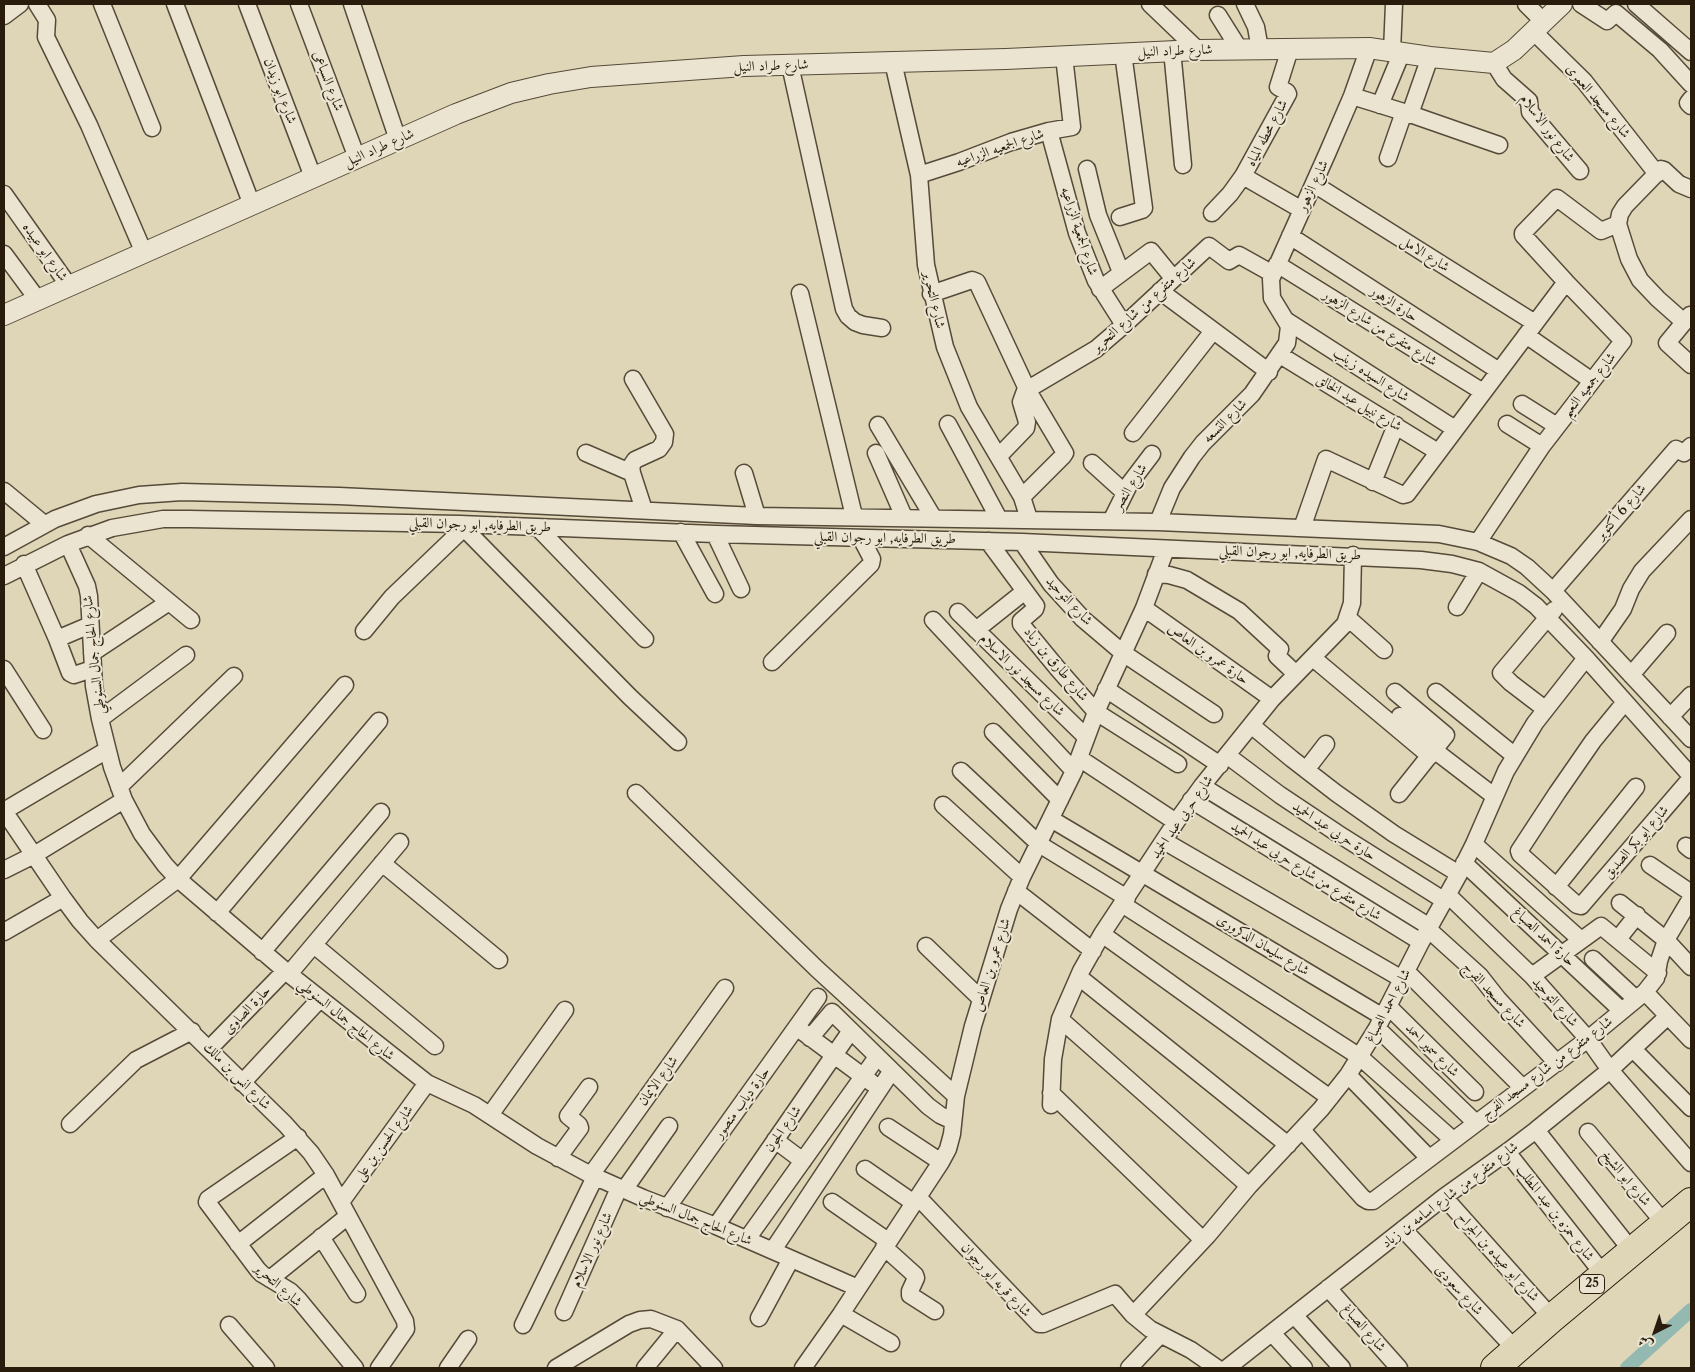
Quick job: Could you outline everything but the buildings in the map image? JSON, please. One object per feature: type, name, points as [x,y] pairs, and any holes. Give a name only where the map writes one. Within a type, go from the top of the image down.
[{"type":"highway","name":"25","points":[[1516,1359],[1552,1318],[1691,1202]]},
{"type":"highway","name":"25","points":[[1495,1368],[1516,1359],[1592,1303],[1691,1222]]},
{"type":"street","points":[[4,16],[20,4]]},
{"type":"street","points":[[37,4],[47,20],[46,37],[89,125],[144,253]]},
{"type":"street","points":[[102,4],[152,128]]},
{"type":"street","points":[[175,4],[252,205]]},
{"type":"street","name":"شارع ابو زيدان","points":[[247,4],[313,177]]},
{"type":"street","name":"شارع السباعى","points":[[299,4],[357,158]]},
{"type":"street","points":[[352,4],[398,140]]},
{"type":"street","points":[[1150,4],[1198,50]]},
{"type":"street","points":[[1245,4],[1256,27],[1250,50]]},
{"type":"street","points":[[1380,106],[1397,52],[1394,4]]},
{"type":"street","name":"شارع مسجد العمرى","points":[[1526,4],[1539,27],[1657,174]]},
{"type":"street","points":[[1494,63],[1514,50],[1562,4]]},
{"type":"street","points":[[1581,4],[1605,20],[1616,13],[1660,50],[1691,84]]},
{"type":"street","points":[[1636,4],[1691,52]]},
{"type":"street","points":[[1218,15],[1250,50]]},
{"type":"street","name":"شارع طراد النيل","points":[[4,315],[456,114],[510,94],[550,84],[649,73],[790,65],[1064,56],[1172,50],[1368,48],[1430,57],[1494,63]]},
{"type":"street","name":"شارع الزهور","points":[[1287,322],[1272,298],[1270,286],[1275,269],[1352,96],[1368,48]]},
{"type":"street","name":"شارع محطه المياه","points":[[1212,213],[1230,194],[1243,176],[1288,94],[1278,87],[1290,49]]},
{"type":"street","points":[[1172,50],[1183,165]]},
{"type":"street","points":[[1120,217],[1144,208],[1123,53]]},
{"type":"street","name":"شارع الجمعيه الزراعيه","points":[[919,175],[1049,130],[1070,128],[1072,126],[1064,56]]},
{"type":"street","points":[[1388,158],[1430,57]]},
{"type":"street","name":"شارع التحرير","points":[[893,62],[919,175],[926,265],[945,347],[979,426],[999,456],[1022,497],[1029,519]]},
{"type":"street","name":"شارع نور الاسلام","points":[[1494,63],[1504,79],[1529,100],[1530,112],[1580,171]]},
{"type":"street","points":[[790,65],[844,309],[855,322],[882,328]]},
{"type":"street","points":[[1352,96],[1499,145]]},
{"type":"street","points":[[1691,98],[1688,103],[1691,106]]},
{"type":"street","name":"شارع الجمعية الزراعيه","points":[[1049,130],[1072,216],[1100,289],[1124,325]]},
{"type":"street","points":[[1087,169],[1098,215],[1121,272]]},
{"type":"street","points":[[1691,189],[1679,184],[1664,170],[1661,170],[1625,206],[1620,214],[1618,224],[1630,259],[1640,280],[1658,299],[1688,318],[1666,343],[1691,366]]},
{"type":"street","points":[[1243,176],[1302,210]]},
{"type":"street","name":"شارع الامل","points":[[1314,184],[1531,329],[1592,381]]},
{"type":"street","name":"شارع ابو عبيده","points":[[4,194],[69,286]]},
{"type":"street","name":"شارع جمعيه النعيم","points":[[1478,542],[1542,446],[1623,341],[1566,282],[1523,233],[1557,198],[1601,231],[1618,224]]},
{"type":"street","name":"حارة الزهور","points":[[1290,236],[1499,371]]},
{"type":"street","name":"شارع متفرع من شارع التحرير","points":[[1027,389],[1082,358],[1124,325],[1210,245],[1229,261],[1239,255],[1275,269]]},
{"type":"street","points":[[1100,289],[1151,251],[1174,278]]},
{"type":"street","points":[[4,254],[38,300]]},
{"type":"street","name":"شارع متفرع من شارع الزهور","points":[[1275,269],[1483,392]]},
{"type":"street","points":[[932,294],[972,280],[977,282],[1027,389],[1065,455],[1022,497]]},
{"type":"street","points":[[1302,528],[1326,459],[1405,495],[1566,282]]},
{"type":"street","points":[[1160,291],[1269,372]]},
{"type":"street","points":[[800,293],[854,516]]},
{"type":"street","name":"شارع التسعه","points":[[1158,522],[1172,488],[1192,457],[1252,394],[1280,355],[1289,338],[1287,322]]},
{"type":"street","name":"شارع السيده زينب","points":[[1287,322],[1455,429]]},
{"type":"street","points":[[1133,433],[1213,331]]},
{"type":"street","name":"شارع نبيل عبد الخالق","points":[[1280,355],[1438,452]]},
{"type":"street","points":[[633,379],[664,430],[665,438],[659,449],[633,462],[632,473],[644,510]]},
{"type":"street","points":[[999,456],[1026,428],[1027,422],[1021,402],[1023,393],[1027,389]]},
{"type":"street","points":[[1522,404],[1557,426]]},
{"type":"street","points":[[948,424],[999,519]]},
{"type":"street","points":[[1507,424],[1542,446]]},
{"type":"street","points":[[878,425],[933,518]]},
{"type":"street","points":[[1373,482],[1396,425]]},
{"type":"street","name":"شارع 6 أكتوبر","points":[[1557,596],[1676,449],[1684,453],[1691,446]]},
{"type":"street","points":[[586,453],[632,473]]},
{"type":"street","points":[[876,453],[904,517]]},
{"type":"street","name":"شارع النصر","points":[[1111,521],[1124,492],[1152,454]]},
{"type":"street","points":[[1092,463],[1124,492]]},
{"type":"street","points":[[744,473],[757,516]]},
{"type":"street","points":[[4,491],[44,524]]},
{"type":"street","name":"طريق الطرفايه, ابو رجوان القبلي","points":[[4,547],[44,524],[76,510],[138,495],[182,492],[339,496],[757,516],[1158,522],[1439,534],[1478,542],[1511,556],[1527,567],[1557,596],[1691,739]]},
{"type":"street","name":"طريق الطرفايه, ابو رجوان القبلي","points":[[4,576],[24,564],[68,544],[120,526],[163,519],[214,518],[715,534],[988,540],[1166,549],[1353,555],[1421,560],[1452,564],[1479,571],[1519,593],[1547,618],[1586,658],[1691,777]]},
{"type":"street","points":[[1600,642],[1623,609],[1631,589],[1642,571],[1691,519]]},
{"type":"street","points":[[364,631],[392,597],[462,526],[630,697],[678,742]]},
{"type":"street","points":[[538,528],[645,639]]},
{"type":"street","points":[[681,532],[715,594]]},
{"type":"street","points":[[715,534],[741,589]]},
{"type":"street","points":[[88,536],[191,620]]},
{"type":"street","points":[[772,662],[871,564],[872,559],[861,538]]},
{"type":"street","name":"شارع طارق بن زياد","points":[[988,540],[1036,608],[1021,621],[1021,624],[1096,712],[1178,764]]},
{"type":"street","name":"شارع التوحيد","points":[[1022,542],[1062,598],[1083,619],[1123,653],[1214,714]]},
{"type":"street","name":"شارع الحاج جمال السنوطي","points":[[68,544],[87,586],[90,606],[92,661],[100,719],[107,750],[121,793],[142,834],[178,879],[287,973],[427,1083],[458,1097],[558,1158],[593,1176],[773,1250],[858,1288]]},
{"type":"street","name":"شارع عمرو بن العاص","points":[[804,1368],[941,1162],[950,1142],[956,1096],[981,999],[1019,884],[1076,765],[1096,712],[1144,608],[1166,549]]},
{"type":"street","name":"شارع حربى عبد الحميد","points":[[1203,1240],[1051,1099],[1053,1059],[1060,1019],[1079,977],[1102,934],[1176,822],[1202,786],[1272,699],[1341,629],[1348,618],[1352,603],[1353,555]]},
{"type":"street","points":[[24,564],[71,674],[74,675],[169,602]]},
{"type":"street","points":[[1457,607],[1479,571]]},
{"type":"street","points":[[1156,574],[1169,575],[1186,580],[1239,610],[1280,650],[1276,656],[1296,674]]},
{"type":"street","points":[[976,630],[1025,591]]},
{"type":"street","points":[[1545,709],[1501,673],[1547,618],[1557,596]]},
{"type":"street","name":"حارة عمرو بن العاص","points":[[1144,608],[1272,699]]},
{"type":"street","name":"شارع مسجد نور الاسلام","points":[[958,612],[1086,738]]},
{"type":"street","points":[[1348,618],[1384,650]]},
{"type":"street","points":[[933,620],[1076,765],[1176,822]]},
{"type":"street","points":[[57,639],[90,625]]},
{"type":"street","points":[[1631,675],[1667,634]]},
{"type":"street","points":[[100,719],[186,655]]},
{"type":"street","points":[[1313,658],[1494,796]]},
{"type":"street","name":"شارع احمد الصباغ","points":[[1133,1315],[1302,1130],[1348,1075],[1383,1018],[1426,932],[1447,898],[1514,756],[1545,709],[1586,658]]},
{"type":"street","points":[[4,670],[43,730]]},
{"type":"street","points":[[4,870],[34,855],[121,793],[234,676]]},
{"type":"street","points":[[97,940],[178,879],[345,685]]},
{"type":"street","name":"حارة حربى عبد الحميد","points":[[1106,689],[1224,760],[1337,833],[1447,898]]},
{"type":"street","points":[[1395,692],[1446,734],[1400,794]]},
{"type":"street","points":[[1436,692],[1514,756]]},
{"type":"street","points":[[1670,716],[1691,695]]},
{"type":"street","points":[[1625,702],[1583,756],[1519,852],[1556,887],[1636,787]]},
{"type":"street","points":[[1400,716],[1434,751]]},
{"type":"street","points":[[217,913],[379,721]]},
{"type":"street","name":"حارة احمد الصباغ","points":[[1251,725],[1306,770],[1394,834],[1462,869],[1562,954],[1622,1011]]},
{"type":"street","points":[[993,732],[1060,800]]},
{"type":"street","points":[[1306,770],[1326,744]]},
{"type":"street","points":[[4,811],[107,750]]},
{"type":"street","points":[[962,771],[1039,844],[1360,1057],[1453,1140]]},
{"type":"street","name":"شارع ابو بكر الصديق","points":[[1556,887],[1577,906],[1581,906],[1691,777]]},
{"type":"street","points":[[1202,786],[1426,932]]},
{"type":"street","points":[[636,793],[816,969],[956,1096]]},
{"type":"street","name":"شارع متفرع من شارع حربى عبد الحميد","points":[[1192,800],[1426,932]]},
{"type":"street","points":[[943,805],[1019,884],[1093,951]]},
{"type":"street","name":"شارع انس بن مالك","points":[[4,811],[63,898],[97,940],[192,1031],[298,1137],[326,1175],[406,1326],[406,1329],[379,1368]]},
{"type":"street","points":[[262,952],[381,812]]},
{"type":"street","name":"شارع سليمان الدكرورى","points":[[1051,819],[1383,1018]]},
{"type":"street","points":[[1164,841],[1404,975],[1523,1088]]},
{"type":"street","name":"حارة الصاوى","points":[[209,1049],[314,945],[400,842]]},
{"type":"street","points":[[1474,844],[1581,940]]},
{"type":"street","points":[[382,863],[499,960]]},
{"type":"street","points":[[1650,865],[1691,893]]},
{"type":"street","points":[[4,932],[63,898]]},
{"type":"street","name":"شارع التوحيد","points":[[1447,898],[1532,976],[1588,1039],[1610,1070],[1691,1163]]},
{"type":"street","name":"شارع متفرع من شارع مسجد الفرج","points":[[1302,1130],[1363,1198],[1368,1202],[1373,1201],[1557,1063],[1640,996],[1656,978],[1666,940],[1691,898]]},
{"type":"street","points":[[1620,903],[1666,940],[1691,967]]},
{"type":"street","points":[[1618,939],[1637,916]]},
{"type":"street","points":[[1532,976],[1601,926],[1658,973]]},
{"type":"street","name":"شارع مسجد الفرج","points":[[1426,932],[1480,976],[1557,1063]]},
{"type":"street","points":[[1102,934],[1330,1098]]},
{"type":"street","points":[[314,945],[435,1046]]},
{"type":"street","points":[[926,946],[981,999]]},
{"type":"street","points":[[1593,959],[1668,1016],[1691,1040]]},
{"type":"street","points":[[1079,977],[1288,1145]]},
{"type":"street","name":"شارع الايمان","points":[[523,1325],[593,1176],[725,988]]},
{"type":"street","name":"حارة دياب منصور","points":[[667,1208],[818,997]]},
{"type":"street","points":[[242,1083],[320,999]]},
{"type":"street","points":[[490,1115],[565,1010]]},
{"type":"street","points":[[810,1038],[831,1012],[891,1072],[934,1111],[953,1122]]},
{"type":"street","name":"شارع متفرع من شارع اسامه بن زياد","points":[[1227,1368],[1444,1197],[1536,1130],[1610,1070],[1668,1016]]},
{"type":"street","points":[[1383,1018],[1476,1123]]},
{"type":"street","name":"شارع سمير احمد","points":[[1383,1018],[1475,1092]]},
{"type":"street","points":[[1060,1019],[1249,1186]]},
{"type":"street","points":[[796,1028],[862,1077],[880,1088]]},
{"type":"street","points":[[70,1124],[136,1060],[192,1031]]},
{"type":"street","name":"شارع الجون","points":[[716,1226],[850,1032]]},
{"type":"street","points":[[1633,1049],[1691,1108]]},
{"type":"street","points":[[746,1239],[877,1057]]},
{"type":"street","points":[[773,1250],[891,1072]]},
{"type":"street","points":[[1348,1075],[1429,1158]]},
{"type":"street","name":"شارع الحسن بن على","points":[[270,1279],[321,1237],[344,1209],[427,1083]]},
{"type":"street","points":[[558,1158],[580,1128],[568,1116],[590,1087]]},
{"type":"street","name":"شارع نور الاسلام","points":[[564,1312],[622,1188],[669,1126]]},
{"type":"street","points":[[888,1126],[941,1162]]},
{"type":"street","points":[[1536,1130],[1632,1251]]},
{"type":"street","name":"شارع ابو الشيخ","points":[[1588,1132],[1664,1224]]},
{"type":"street","name":"شارع التحرير","points":[[298,1137],[208,1199],[208,1204],[258,1270],[290,1291],[299,1300],[355,1368]]},
{"type":"street","points":[[775,1140],[803,1161]]},
{"type":"street","name":"شارع حمزه بن عبد المطلب","points":[[1508,1152],[1604,1275]]},
{"type":"street","points":[[865,1169],[916,1200]]},
{"type":"street","points":[[238,1244],[326,1175]]},
{"type":"street","name":"شارع ابو عبيده بن الجراح","points":[[1444,1197],[1552,1318]]},
{"type":"street","name":"شارع قريه ابو رجوان","points":[[916,1200],[1039,1324],[1115,1294],[1133,1315]]},
{"type":"street","points":[[832,1202],[886,1244],[915,1275],[916,1278],[910,1295],[935,1311]]},
{"type":"street","name":"شارع سعودى","points":[[1403,1229],[1516,1359]]},
{"type":"street","points":[[321,1237],[357,1294]]},
{"type":"street","points":[[759,1318],[791,1258]]},
{"type":"street","name":"شارع الصباغ","points":[[1328,1288],[1399,1368]]},
{"type":"street","points":[[841,1314],[892,1343]]},
{"type":"street","points":[[1133,1315],[1150,1329],[1191,1350],[1217,1368]]},
{"type":"street","points":[[1294,1315],[1342,1368]]},
{"type":"street","points":[[556,1368],[640,1320],[651,1319],[677,1329],[714,1368]]},
{"type":"street","points":[[229,1325],[266,1368]]},
{"type":"street","points":[[645,1368],[677,1329]]},
{"type":"street","points":[[1272,1333],[1304,1368]]},
{"type":"street","points":[[1129,1368],[1160,1335]]},
{"type":"street","points":[[448,1368],[468,1339]]},
{"type":"waterway","points":[[1627,1368],[1691,1310]]}]
